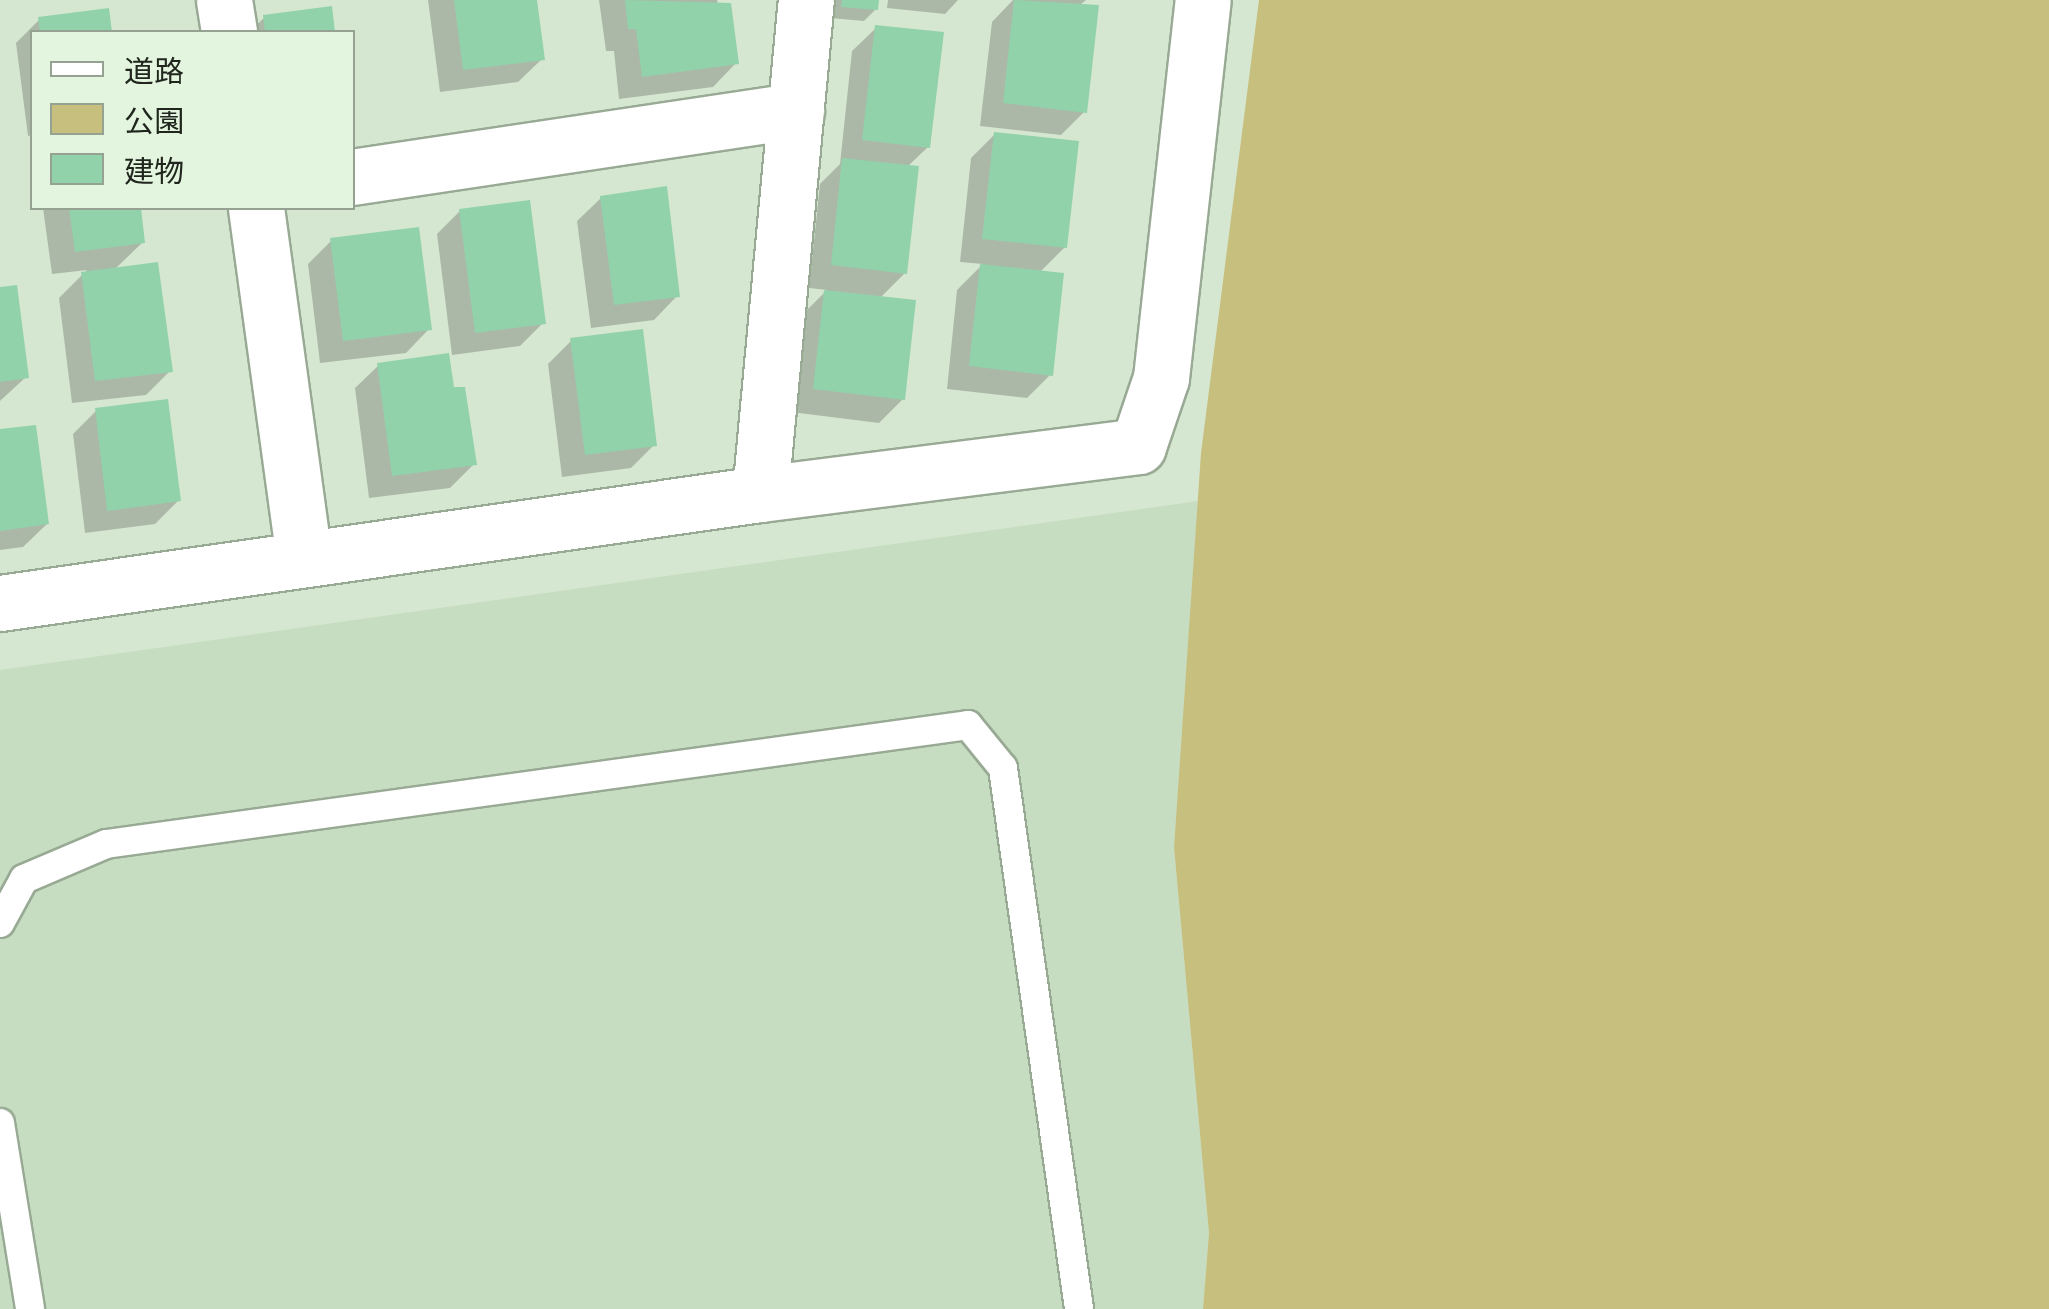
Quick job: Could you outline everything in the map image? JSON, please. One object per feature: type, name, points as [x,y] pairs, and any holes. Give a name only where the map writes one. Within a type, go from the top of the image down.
[{"type":"street","points":[[224,0],[229,30]]},
{"type":"street","points":[[760,494],[806,0]]},
{"type":"street","points":[[0,603],[760,494],[1138,446],[1160,378],[1204,0]]},
{"type":"street","points":[[355,177],[796,110]]},
{"type":"street","points":[[256,210],[304,559]]},
{"type":"lane","points":[[0,923],[24,879],[106,844],[968,725],[1004,768],[1080,1309]]},
{"type":"lane","points":[[0,1123],[5,1189],[30,1309]]},
{"type":"shaded area","points":[[1198,501],[1174,847],[1209,1233],[1203,1309],[0,1309],[0,670]]},
{"type":"green space","points":[[1259,0],[2049,0],[2049,1309],[1203,1309],[1209,1233],[1174,847],[1201,453]]},
{"type":"building","points":[[454,0],[537,0],[545,60],[463,70]]},
{"type":"building","points":[[625,0],[731,3],[739,64],[642,77],[636,29],[628,29]]},
{"type":"building","points":[[842,0],[879,0],[878,10],[841,7]]},
{"type":"building","points":[[1014,0],[1099,5],[1087,113],[1003,103]]},
{"type":"building","points":[[332,6],[335,30],[265,30],[263,15]]},
{"type":"building","points":[[109,8],[112,30],[40,30],[38,17]]},
{"type":"building","points":[[875,25],[944,32],[930,148],[862,140]]},
{"type":"building","points":[[994,132],[1079,141],[1067,248],[982,239]]},
{"type":"building","points":[[842,158],[919,166],[907,274],[831,265]]},
{"type":"building","points":[[667,186],[680,297],[614,305],[600,196]]},
{"type":"building","points":[[530,200],[546,324],[475,333],[459,209]]},
{"type":"building","points":[[69,210],[141,210],[145,243],[75,252]]},
{"type":"building","points":[[419,227],[432,330],[343,341],[330,238]]},
{"type":"building","points":[[158,262],[173,372],[95,381],[81,272]]},
{"type":"building","points":[[980,264],[1064,273],[1053,376],[969,366]]},
{"type":"building","points":[[17,285],[29,378],[0,382],[0,287]]},
{"type":"building","points":[[824,290],[916,300],[905,400],[813,389]]},
{"type":"building","points":[[643,329],[657,446],[585,455],[570,338]]},
{"type":"building","points":[[449,353],[454,387],[465,387],[477,465],[392,476],[377,363]]},
{"type":"building","points":[[168,399],[181,501],[107,511],[95,408]]},
{"type":"building","points":[[36,425],[49,524],[0,531],[0,429]]}]
